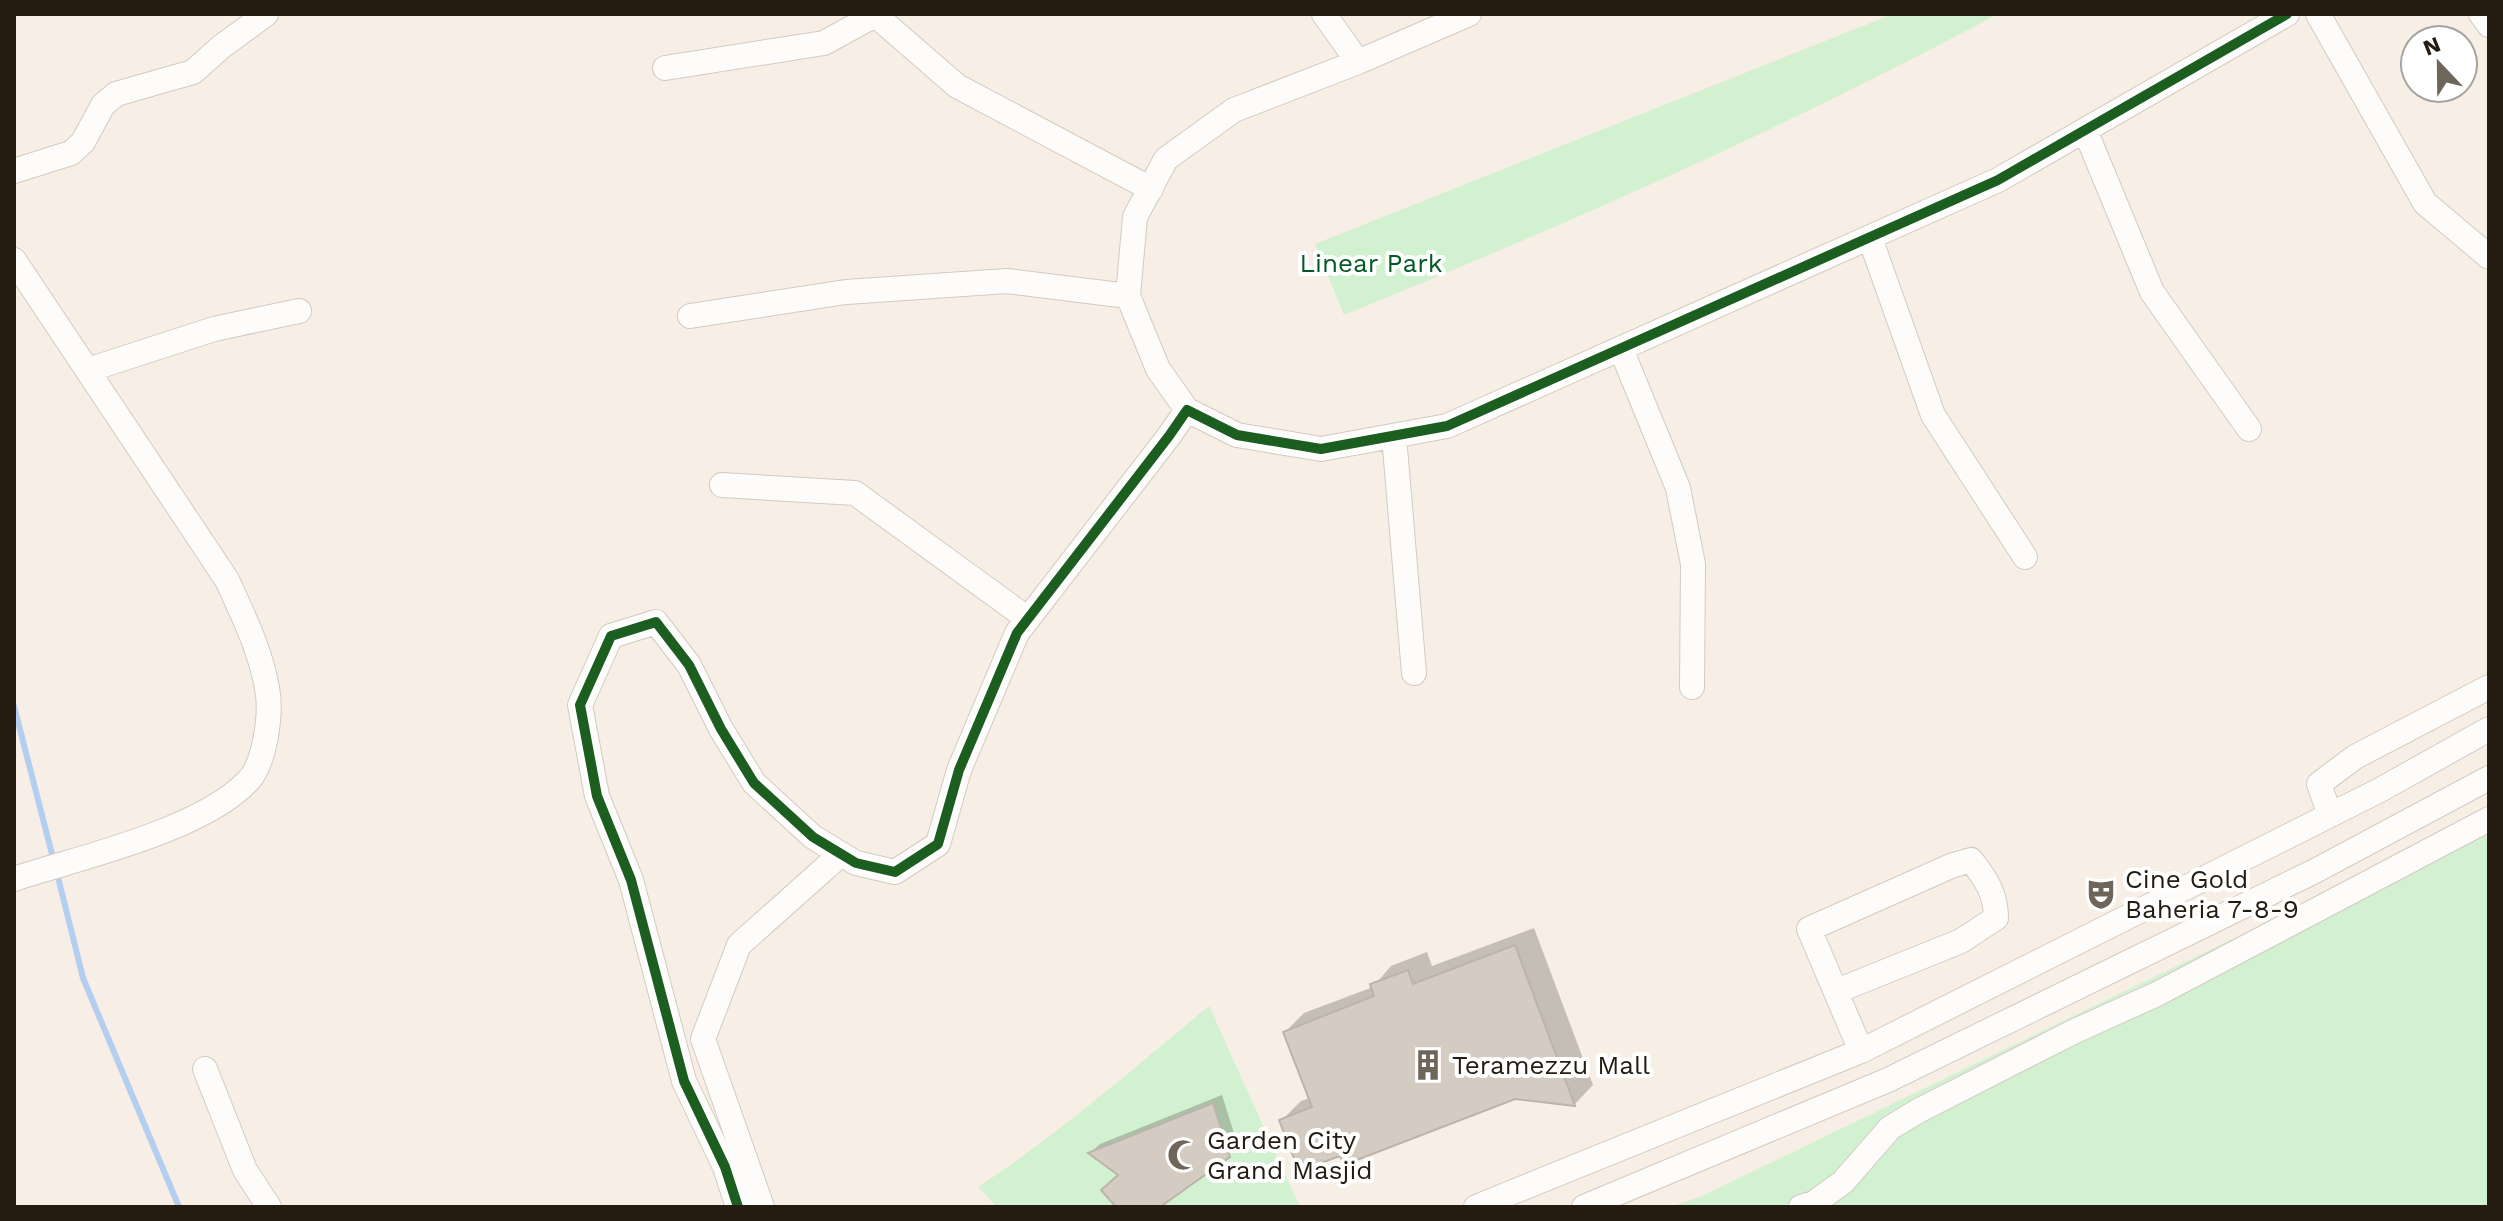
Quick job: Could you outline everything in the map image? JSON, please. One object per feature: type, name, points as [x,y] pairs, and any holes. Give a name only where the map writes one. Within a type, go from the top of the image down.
[{"type":"street","points":[[14,171],[71,153],[83,142],[103,105],[116,94],[193,72],[266,14]]},
{"type":"street","points":[[1324,14],[1358,62]]},
{"type":"street","points":[[1469,14],[1358,62],[1234,110],[1166,159],[1135,217],[1128,296],[1158,369],[1187,410],[1237,435],[1321,449],[1447,426],[1998,180],[2287,14]]},
{"type":"street","points":[[2318,14],[2425,203],[2489,257]]},
{"type":"street","points":[[2481,14],[2489,25]]},
{"type":"street","points":[[665,68],[824,43],[874,15],[957,86],[1151,189]]},
{"type":"street","points":[[2085,130],[2152,292],[2249,429]]},
{"type":"street","points":[[1870,238],[1933,415],[2025,557]]},
{"type":"street","points":[[14,260],[227,580],[254,637],[268,690],[267,732],[251,779],[229,798],[184,824],[14,879]]},
{"type":"street","points":[[690,316],[846,292],[1007,281],[1128,296]]},
{"type":"street","points":[[88,370],[214,329],[299,311]]},
{"type":"street","points":[[1621,349],[1678,488],[1693,564],[1692,687]]},
{"type":"street","points":[[738,1207],[725,1167],[684,1081],[631,880],[597,796],[580,705],[611,636],[656,622],[689,665],[721,729],[754,783],[813,837],[856,863],[895,872],[938,844],[959,770],[1017,633],[1187,410]]},
{"type":"street","points":[[1394,436],[1414,673]]},
{"type":"street","points":[[722,485],[855,493],[1028,619]]},
{"type":"street","points":[[2330,815],[2319,784],[2355,757],[2489,687]]},
{"type":"street","points":[[1476,1207],[1861,1051],[2330,815],[2489,729]]},
{"type":"street","points":[[1584,1207],[1888,1080],[2315,871],[2489,778]]},
{"type":"street","points":[[1801,1207],[1814,1203],[1843,1182],[1890,1128],[1918,1111],[2073,1032],[2157,994],[2489,819]]},
{"type":"street","points":[[762,1207],[703,1039],[739,945],[841,854]]},
{"type":"street","points":[[1837,991],[1961,941],[1996,918],[1996,903],[1988,881],[1971,860],[1809,929],[1861,1051]]},
{"type":"street","points":[[2000,982],[2020,1015]]},
{"type":"street","points":[[205,1069],[245,1170],[269,1207]]},
{"type":"green space","name":"Linear Park","points":[[1893,14],[1998,14],[1838,96],[1675,173],[1344,315],[1315,244]]},
{"type":"green space","points":[[2489,808],[2489,1207],[1670,1207],[1702,1196],[2406,855]]},
{"type":"green space","points":[[1209,1006],[1300,1207],[997,1207],[978,1187],[1067,1123]]},
{"type":"building","name":"Teramezzu Mall","points":[[1515,945],[1575,1106],[1515,1099],[1344,1165],[1340,1156],[1299,1171],[1279,1120],[1312,1107],[1283,1032],[1374,996],[1370,984],[1408,970],[1413,984]]},
{"type":"building","name":"Garden City Grand Masjid","points":[[1213,1103],[1230,1157],[1160,1207],[1116,1207],[1101,1190],[1118,1175],[1088,1153]]},
{"type":"waterway","points":[[14,706],[54,862]]},
{"type":"waterway","points":[[57,873],[83,978],[179,1207]]},
{"type":"cycle path","points":[[738,1207],[725,1167],[684,1081],[631,880],[597,796],[580,705],[611,636],[656,622],[689,665],[721,729],[754,783],[813,837],[856,863],[895,872],[938,844],[959,770],[1017,633],[1187,410],[1237,435],[1321,449],[1447,426],[1998,180],[2287,14]]},
{"type":"place","name":"Cine Gold Baheria 7-8-9","points":[[2101,894]]},
{"type":"place","name":"Teramezzu Mall","points":[[1428,1065]]},
{"type":"place","name":"Garden City Grand Masjid","points":[[1183,1155]]}]
